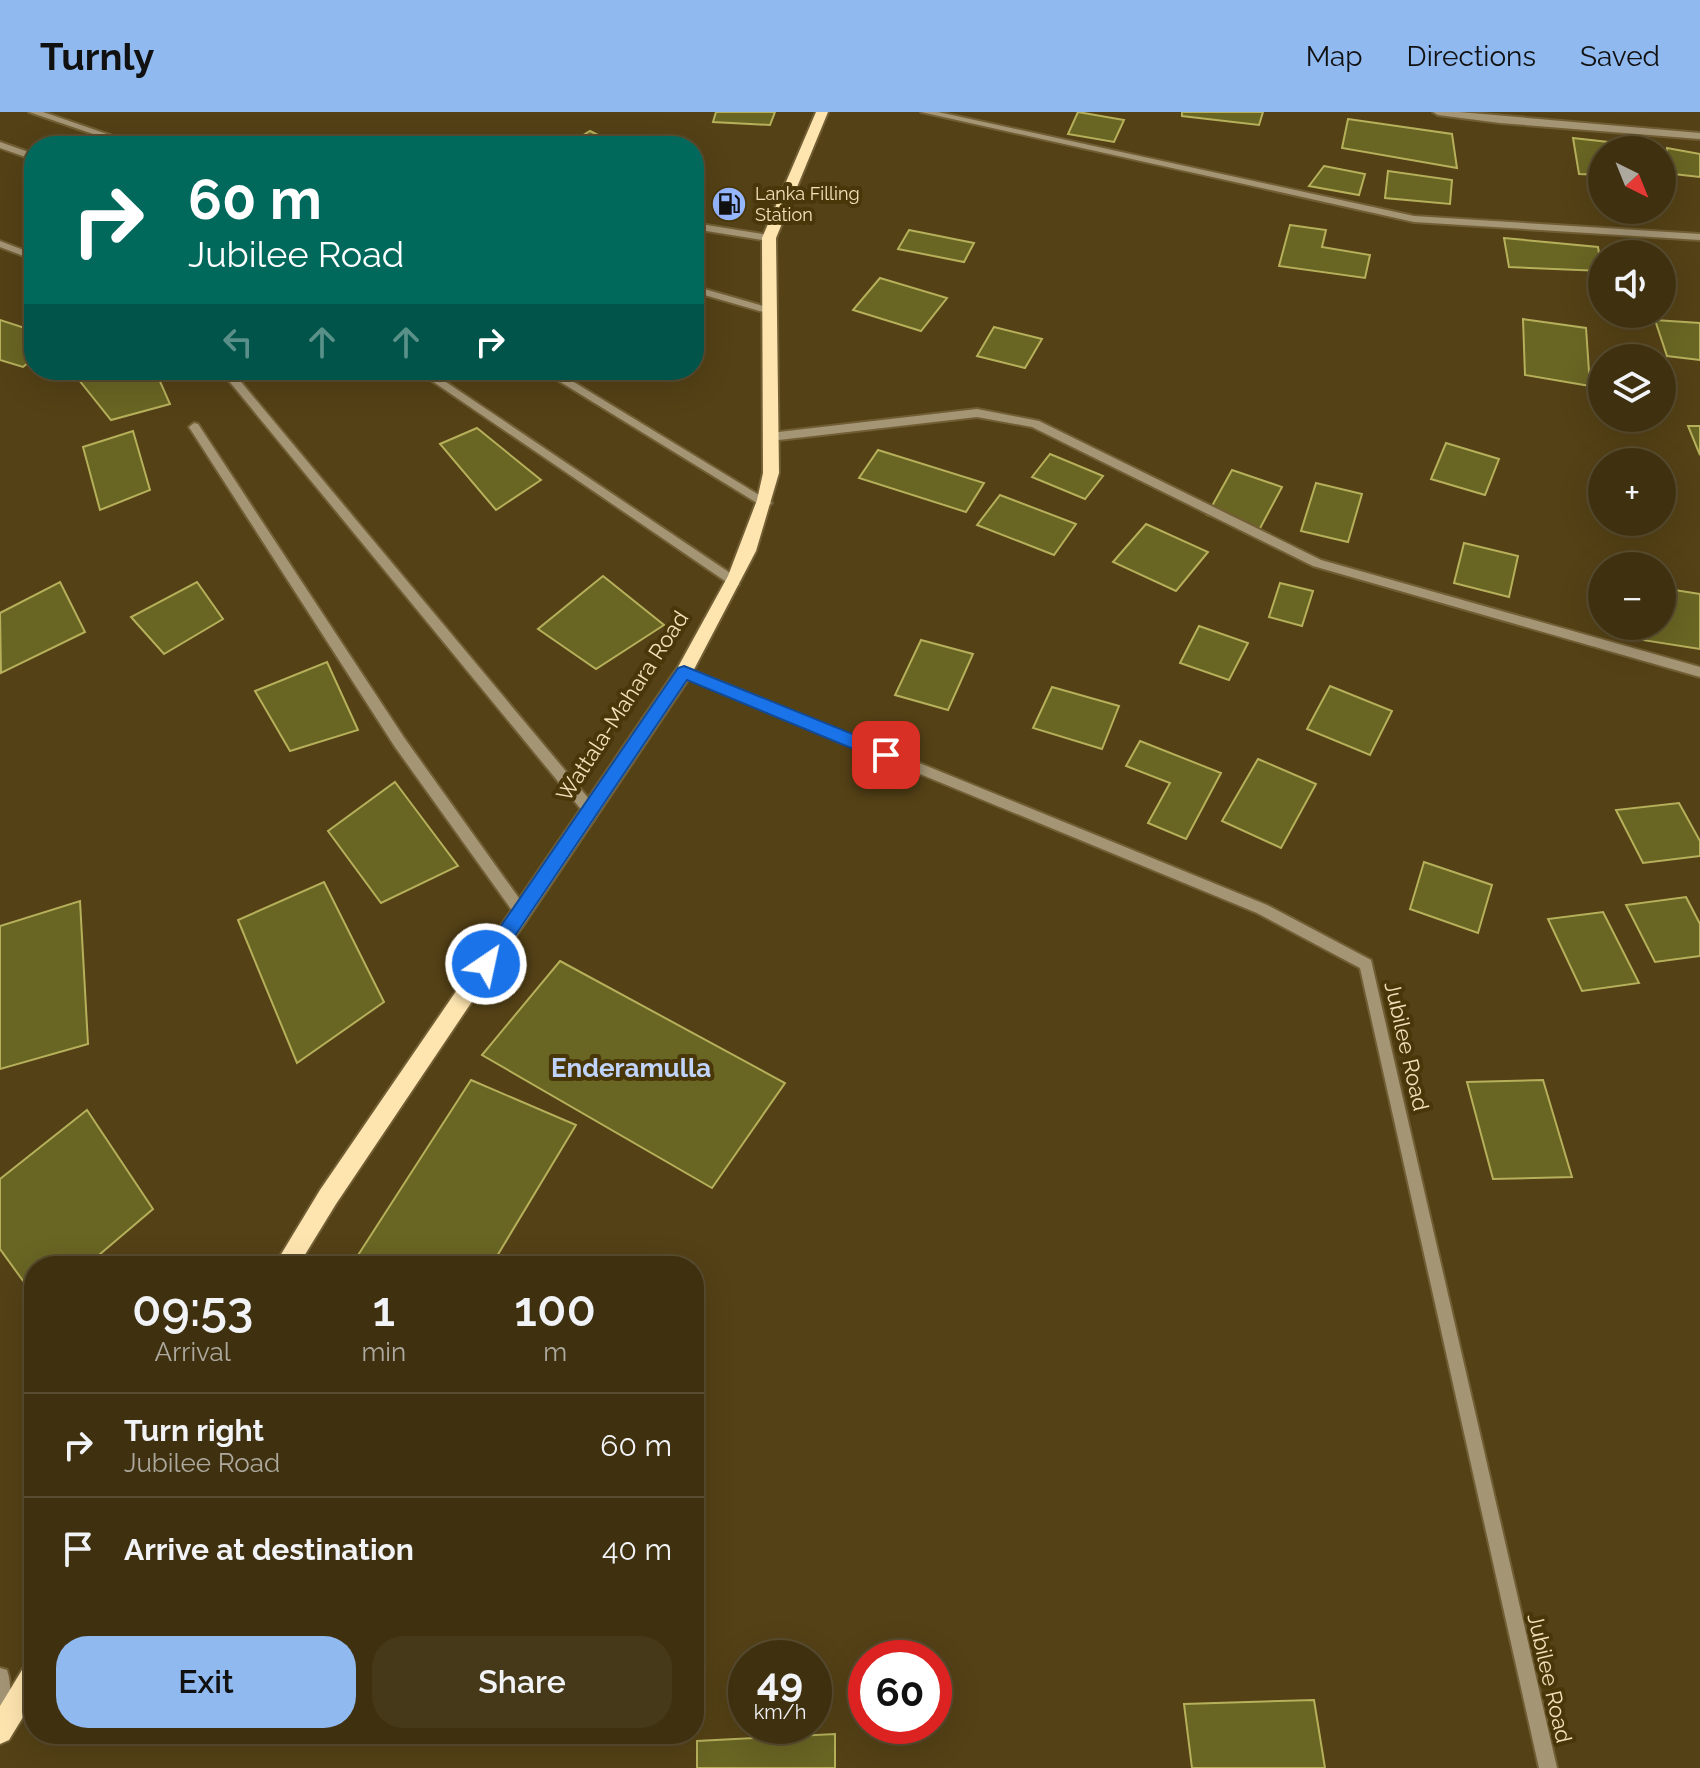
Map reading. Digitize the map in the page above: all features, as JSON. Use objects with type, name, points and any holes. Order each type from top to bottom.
[{"type":"main road","name":"Wattala-Mahara Road","points":[[291,1256],[684,672],[735,582],[766,503],[771,473],[769,238],[822,112]]},
{"type":"main road","points":[[3,1727],[24,1691]]},
{"type":"street","points":[[34,112],[107,136]]},
{"type":"street","points":[[926,112],[1414,219],[1700,237]]},
{"type":"street","points":[[1438,112],[1700,136]]},
{"type":"street","points":[[0,145],[24,153]]},
{"type":"street","points":[[704,228],[769,238]]},
{"type":"street","points":[[0,244],[24,253]]},
{"type":"street","points":[[704,292],[770,311]]},
{"type":"street","points":[[233,380],[589,809]]},
{"type":"street","points":[[436,380],[735,582]]},
{"type":"street","points":[[563,380],[766,503]]},
{"type":"street","points":[[770,437],[977,413],[1035,424],[1317,563],[1700,672]]},
{"type":"street","points":[[194,427],[400,743],[521,912]]},
{"type":"street","name":"Jubilee Road","points":[[684,672],[1262,909],[1366,964],[1548,1768]]},
{"type":"street","points":[[0,1677],[3,1727]]},
{"type":"building","points":[[716,112],[775,112],[770,125],[713,122]]},
{"type":"building","points":[[1078,112],[1124,120],[1114,142],[1068,134]]},
{"type":"building","points":[[1182,112],[1263,112],[1259,125],[1182,116]]},
{"type":"building","points":[[1348,119],[1452,134],[1457,168],[1342,148]]},
{"type":"building","points":[[590,131],[600,136],[582,136]]},
{"type":"building","points":[[1573,138],[1588,140],[1588,174],[1579,174]]},
{"type":"building","points":[[1676,150],[1700,154],[1700,177],[1676,174]]},
{"type":"building","points":[[1324,166],[1365,174],[1359,195],[1309,186]]},
{"type":"building","points":[[1388,171],[1452,180],[1450,204],[1385,198]]},
{"type":"building","points":[[1290,225],[1326,230],[1322,247],[1370,255],[1365,278],[1279,266]]},
{"type":"building","points":[[909,230],[974,243],[964,262],[898,249]]},
{"type":"building","points":[[1504,238],[1588,246],[1588,270],[1509,267]]},
{"type":"building","points":[[880,278],[947,298],[921,331],[853,310]]},
{"type":"building","points":[[1523,319],[1586,328],[1588,386],[1525,375]]},
{"type":"building","points":[[0,320],[24,328],[24,366],[0,360]]},
{"type":"building","points":[[1676,321],[1700,323],[1700,360],[1676,357],[1676,344],[1663,344],[1658,328],[1676,328]]},
{"type":"building","points":[[994,327],[1042,339],[1025,368],[977,356]]},
{"type":"building","points":[[79,380],[159,380],[170,404],[111,420]]},
{"type":"building","points":[[1688,426],[1700,426],[1700,455]]},
{"type":"building","points":[[477,428],[541,480],[496,510],[440,444]]},
{"type":"building","points":[[133,431],[150,490],[100,510],[83,447]]},
{"type":"building","points":[[1446,443],[1499,459],[1485,495],[1431,479]]},
{"type":"building","points":[[878,450],[984,483],[966,512],[859,478]]},
{"type":"building","points":[[1050,454],[1103,476],[1085,499],[1032,477]]},
{"type":"building","points":[[1232,470],[1282,487],[1258,532],[1207,515]]},
{"type":"building","points":[[1316,483],[1362,494],[1348,542],[1301,531]]},
{"type":"building","points":[[1000,495],[1076,524],[1054,555],[977,525]]},
{"type":"building","points":[[1146,524],[1208,552],[1176,591],[1113,562]]},
{"type":"building","points":[[1464,543],[1518,556],[1509,597],[1454,583]]},
{"type":"building","points":[[603,576],[664,625],[596,669],[538,629]]},
{"type":"building","points":[[60,582],[85,632],[1,673],[0,613]]},
{"type":"building","points":[[197,582],[223,619],[164,654],[131,617]]},
{"type":"building","points":[[1280,583],[1313,591],[1302,626],[1269,617]]},
{"type":"building","points":[[1676,590],[1700,594],[1700,649],[1642,640],[1676,640]]},
{"type":"building","points":[[1199,626],[1248,643],[1229,680],[1180,663]]},
{"type":"building","points":[[921,640],[973,654],[948,710],[895,695]]},
{"type":"building","points":[[327,662],[358,730],[290,751],[255,691]]},
{"type":"building","points":[[1330,686],[1392,711],[1370,755],[1307,729]]},
{"type":"building","points":[[1052,687],[1119,706],[1102,749],[1033,728]]},
{"type":"building","points":[[1140,741],[1221,773],[1186,839],[1148,823],[1170,783],[1126,766]]},
{"type":"building","points":[[1258,759],[1316,784],[1281,848],[1222,821]]},
{"type":"building","points":[[395,782],[458,866],[381,903],[328,831]]},
{"type":"building","points":[[1679,803],[1700,841],[1700,856],[1643,863],[1616,810]]},
{"type":"building","points":[[1424,862],[1492,885],[1478,933],[1410,909]]},
{"type":"building","points":[[324,882],[384,1002],[297,1063],[238,920]]},
{"type":"building","points":[[1686,897],[1700,924],[1700,956],[1655,962],[1626,905]]},
{"type":"building","points":[[80,901],[88,1044],[0,1069],[0,926]]},
{"type":"building","points":[[1603,912],[1639,983],[1582,991],[1548,919]]},
{"type":"building","points":[[560,961],[785,1083],[712,1188],[482,1055]]},
{"type":"building","points":[[471,1080],[576,1125],[497,1256],[357,1256]]},
{"type":"building","points":[[1543,1080],[1572,1177],[1493,1179],[1467,1082]]},
{"type":"building","points":[[87,1110],[153,1209],[98,1256],[24,1256],[24,1282],[0,1249],[0,1179]]},
{"type":"building","points":[[1314,1700],[1325,1768],[1192,1768],[1184,1704]]},
{"type":"building","points":[[832,1734],[835,1734],[835,1768],[697,1768],[697,1744],[704,1744],[704,1741],[728,1739],[728,1744],[832,1744]]},
{"type":"place","name":"Lanka Filling Station","points":[[729,204]]},
{"type":"district","name":"Enderamulla","points":[[631,1068]]},
{"type":"route","points":[[486,964],[684,672],[886,755]]}]
